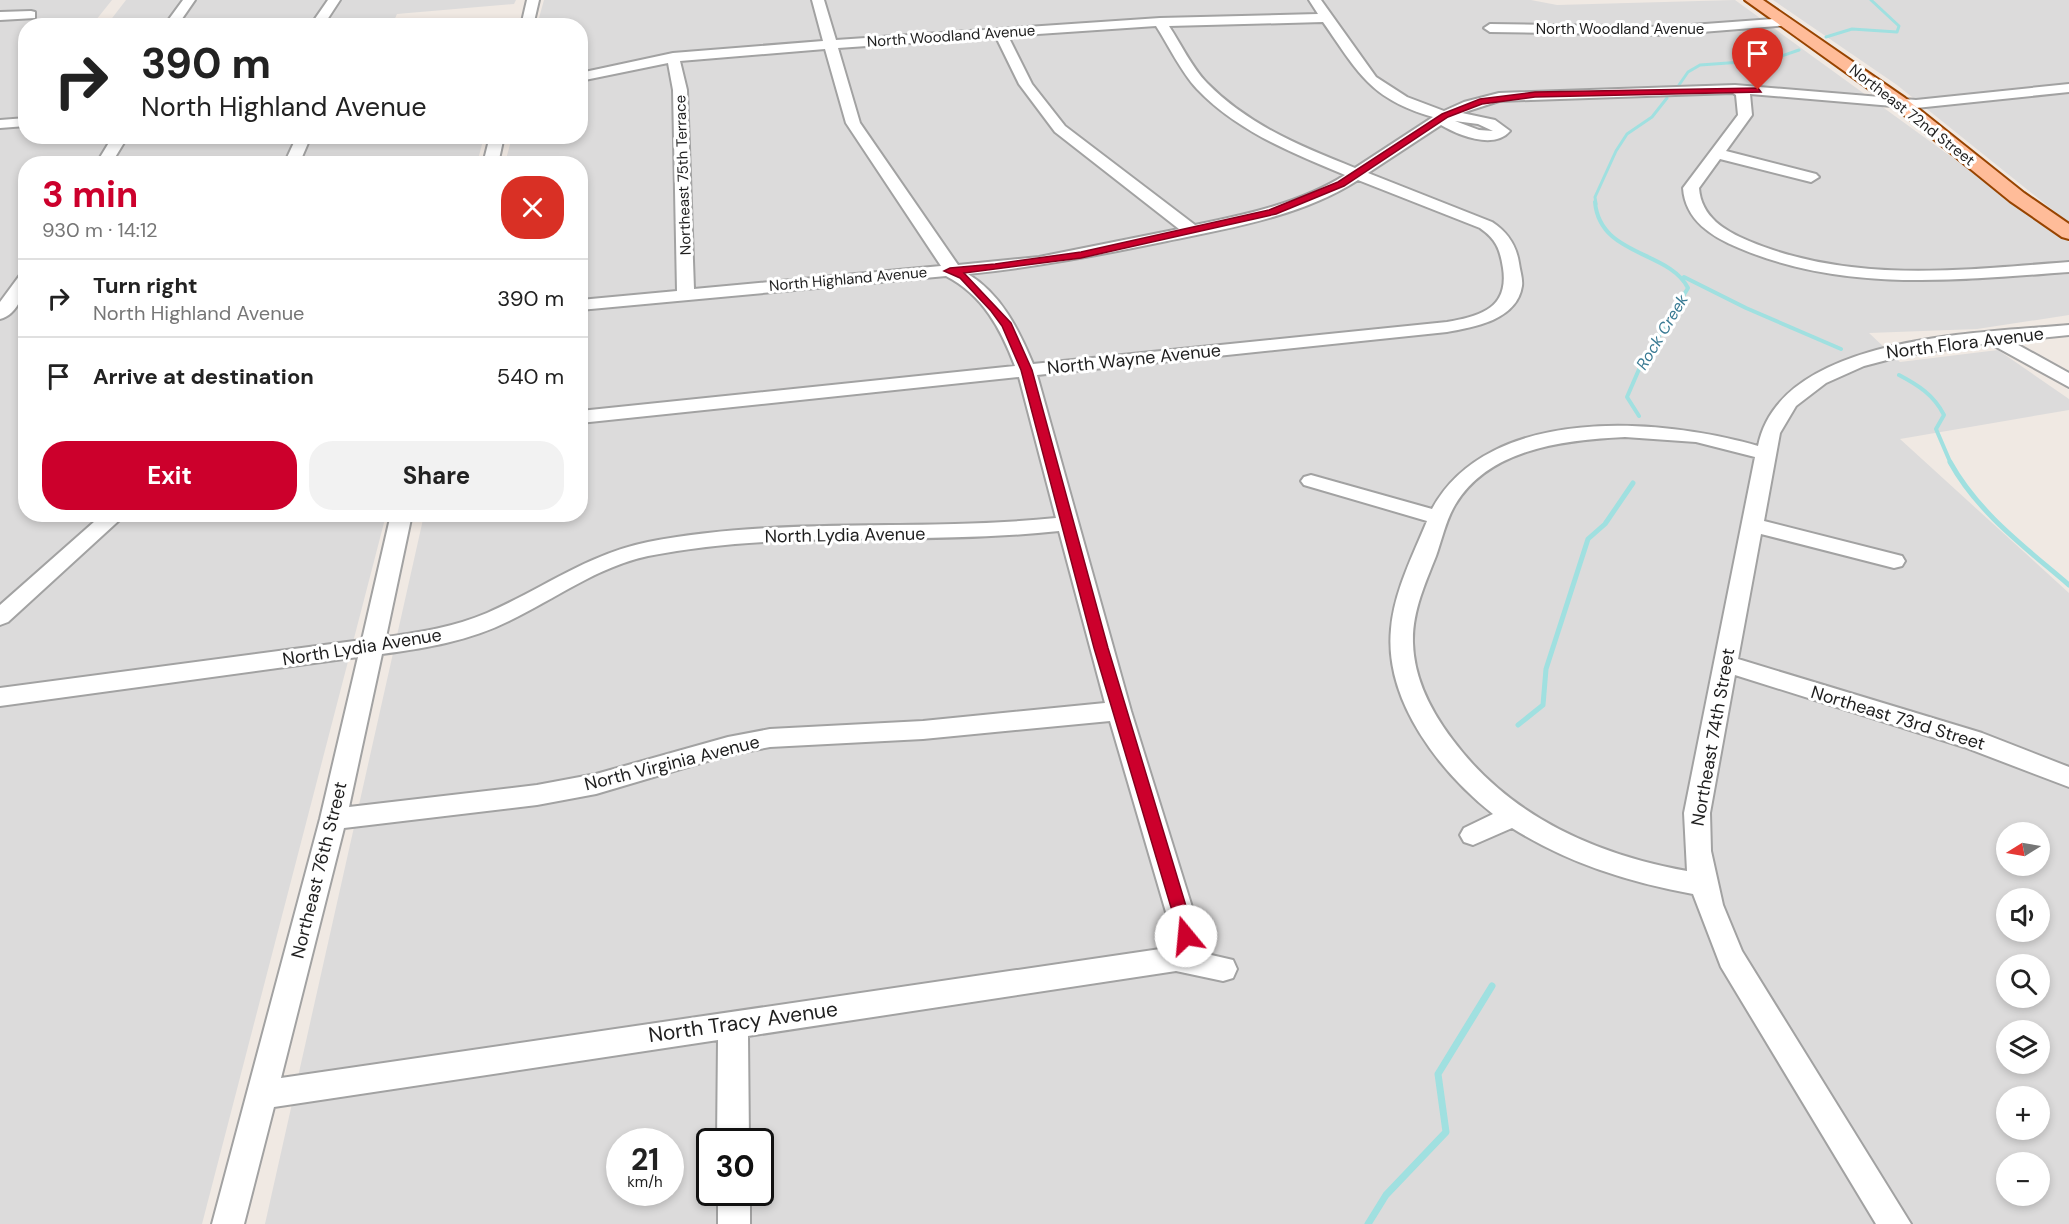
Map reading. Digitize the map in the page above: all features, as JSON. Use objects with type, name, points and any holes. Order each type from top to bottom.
[{"type":"main road","name":"Northeast 72nd Street","points":[[1753,0],[1899,102],[2017,197],[2069,233]]},
{"type":"street","points":[[176,18],[189,0],[201,0]]},
{"type":"street","points":[[322,18],[334,0]]},
{"type":"street","points":[[529,18],[533,0]]},
{"type":"street","points":[[818,0],[853,123],[934,244],[949,262],[950,271],[963,276],[982,293],[1001,317],[1016,344],[1026,370],[1066,524],[1186,936],[1176,958]]},
{"type":"street","points":[[1315,0],[1325,18],[1372,81],[1404,100],[1445,116]]},
{"type":"street","points":[[0,15],[31,15]]},
{"type":"street","name":"North Woodland Avenue","points":[[588,75],[673,57],[829,44],[1160,22],[1325,18]]},
{"type":"street","points":[[1160,22],[1201,85],[1228,110],[1283,144],[1358,174]]},
{"type":"street","name":"North Woodland Avenue","points":[[1490,28],[1664,31],[1786,22]]},
{"type":"street","points":[[1000,32],[1018,73],[1045,113],[1060,129],[1192,231]]},
{"type":"street","name":"Northeast 75th Terrace","points":[[673,57],[680,90],[686,294]]},
{"type":"street","name":"North Highland Avenue","points":[[588,303],[1039,262],[1245,220],[1289,206],[1358,174],[1445,116],[1480,101],[1520,95],[1735,89],[1899,102],[1934,102],[2069,88]]},
{"type":"street","points":[[1735,89],[1743,93],[1745,115],[1694,181],[1691,196],[1693,204],[1707,223],[1721,233],[1768,256],[1807,267],[1871,276],[1925,276],[2069,267]]},
{"type":"street","points":[[0,124],[18,123]]},
{"type":"street","points":[[1716,153],[1811,177]]},
{"type":"street","name":"North Wayne Avenue","points":[[588,416],[1447,327],[1482,318],[1503,304],[1513,289],[1513,280],[1508,246],[1497,232],[1486,225],[1358,174]]},
{"type":"street","points":[[0,314],[18,290]]},
{"type":"street","name":"North Flora Avenue","points":[[1766,454],[1774,421],[1782,409],[1803,389],[1837,370],[1892,351],[2069,330]]},
{"type":"street","points":[[1995,339],[2069,381]]},
{"type":"street","points":[[1702,885],[1619,867],[1577,851],[1512,817],[1483,792],[1441,745],[1418,705],[1406,673],[1402,642],[1404,613],[1447,501],[1472,474],[1506,452],[1533,443],[1599,434],[1663,432],[1696,436],[1766,454]]},
{"type":"street","name":"Northeast 74th Street","points":[[1766,454],[1697,813],[1697,854],[1702,885],[1731,958],[1895,1224]]},
{"type":"street","points":[[1311,481],[1440,518]]},
{"type":"street","points":[[0,618],[107,522]]},
{"type":"street","name":"Northeast 76th Street","points":[[228,1224],[333,819],[400,522]]},
{"type":"street","name":"North Lydia Avenue","points":[[0,697],[431,639],[470,628],[513,610],[584,570],[647,549],[782,535],[972,534],[1066,524]]},
{"type":"street","points":[[1752,525],[1894,561]]},
{"type":"street","name":"Northeast 73rd Street","points":[[1725,664],[1973,740],[2069,777]]},
{"type":"street","name":"North Virginia Avenue","points":[[333,819],[537,795],[596,784],[707,752],[770,738],[811,734],[912,731],[1119,711]]},
{"type":"street","points":[[1473,835],[1512,817]]},
{"type":"street","name":"North Tracy Avenue","points":[[262,1095],[1176,958],[1223,969]]},
{"type":"street","points":[[733,1023],[734,1128]]},
{"type":"street","points":[[734,1206],[734,1224]]},
{"type":"shaded area","points":[[0,0],[112,0],[98,18],[18,18],[18,116],[15,120],[0,121]]},
{"type":"shaded area","points":[[126,0],[516,0],[514,4],[397,14],[395,18],[112,18]]},
{"type":"shaded area","points":[[544,0],[1531,0],[1557,5],[1735,0],[2069,242],[2069,315],[1977,329],[1869,333],[1900,362],[1998,350],[2069,399],[2069,410],[1900,439],[2069,593],[2069,1224],[265,1224],[422,522],[588,522],[588,156],[507,156],[510,144],[588,144],[588,18],[539,18]]},
{"type":"shaded area","points":[[1773,0],[2069,0],[2069,223],[1897,85]]},
{"type":"shaded area","points":[[18,126],[18,144],[482,144],[479,156],[18,156],[18,522],[384,522],[202,1224],[0,1224],[0,127]]},
{"type":"waterway","name":"Rock Creek","points":[[1826,37],[1852,29],[1897,32],[1899,26],[1871,0]]},
{"type":"waterway","name":"Rock Creek","points":[[1679,85],[1688,72],[1700,65],[1770,60],[1799,50]]},
{"type":"waterway","name":"Rock Creek","points":[[1596,204],[1595,197],[1616,151],[1627,134],[1652,117],[1667,98]]},
{"type":"waterway","name":"Rock Creek","points":[[1595,202],[1600,220],[1609,233],[1622,243],[1666,266],[1679,276],[1688,288],[1640,367],[1627,397],[1639,416]]},
{"type":"waterway","points":[[1684,277],[1746,308],[1841,349]]},
{"type":"waterway","points":[[1899,375],[1925,391],[1940,408],[1944,415],[1936,429],[1950,463]]},
{"type":"waterway","points":[[1950,463],[1974,498],[1989,514],[2069,585]]},
{"type":"waterway","name":"Rock Creek","points":[[1518,725],[1543,705],[1546,669],[1588,539],[1605,524],[1633,483]]},
{"type":"waterway","name":"Rock Creek","points":[[1368,1224],[1386,1195],[1446,1132],[1438,1074],[1492,986]]},
{"type":"route","points":[[1186,936],[1101,648],[1026,370],[1007,325],[982,293],[963,276],[950,271],[1039,262],[1081,255],[1245,220],[1272,212],[1341,184],[1445,116],[1480,101],[1535,94],[1701,89],[1758,90]]}]
